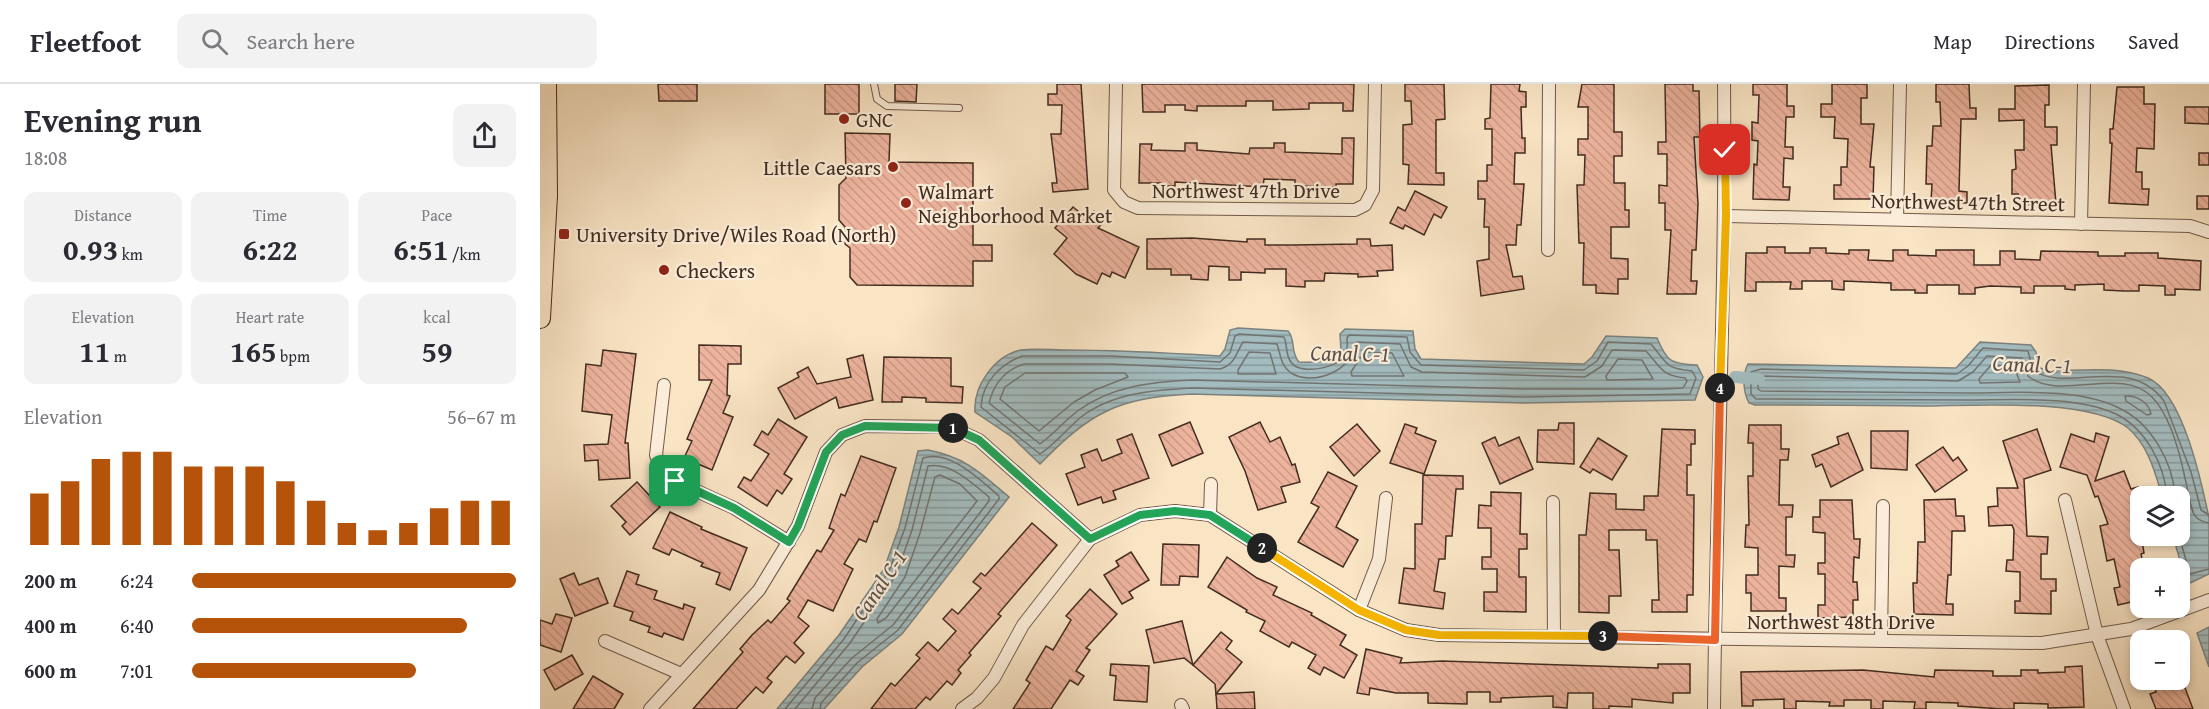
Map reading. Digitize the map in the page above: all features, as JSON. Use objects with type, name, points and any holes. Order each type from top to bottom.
[{"type":"main road","points":[[540,318],[546,244],[546,84]]},
{"type":"street","name":"Northwest 47th Drive","points":[[1116,84],[1114,190],[1124,202],[1138,208],[1343,210],[1354,210],[1365,205],[1373,190],[1376,84]]},
{"type":"street","points":[[1548,250],[1549,84]]},
{"type":"street","points":[[1714,709],[1726,216],[1724,84]]},
{"type":"street","points":[[1897,219],[1900,84]]},
{"type":"street","points":[[2081,224],[2084,84]]},
{"type":"street","name":"Northwest 47th Street","points":[[1726,216],[2190,226],[2209,232]]},
{"type":"street","points":[[664,385],[656,455],[662,471],[675,481],[734,508],[789,542]]},
{"type":"street","points":[[650,709],[759,590],[798,526],[826,452],[842,435],[865,426],[951,427],[979,440],[1090,539],[1023,626],[994,678],[977,698],[962,709]]},
{"type":"street","points":[[1210,515],[1211,484]]},
{"type":"street","points":[[1359,610],[1379,559],[1386,498]]},
{"type":"street","points":[[2065,500],[2097,635],[2124,709]]},
{"type":"street","points":[[1552,502],[1554,635]]},
{"type":"street","points":[[1881,640],[1883,506]]},
{"type":"street","name":"Northwest 48th Drive","points":[[1090,539],[1140,515],[1175,511],[1210,515],[1359,610],[1406,630],[1439,635],[2042,643],[2131,629],[2209,600]]},
{"type":"street","points":[[605,641],[681,674]]},
{"type":"lane","points":[[874,84],[877,99],[887,106],[959,108]]},
{"type":"water","points":[[1238,328],[1288,331],[1299,362],[1316,362],[1332,358],[1341,350],[1340,334],[1345,329],[1413,331],[1415,349],[1421,359],[1584,364],[1592,357],[1606,336],[1657,338],[1667,357],[1681,364],[1697,365],[1703,377],[1695,400],[1523,403],[1191,394],[1165,396],[1143,399],[1107,411],[1075,432],[1040,464],[1012,437],[975,412],[975,402],[982,382],[994,365],[1011,353],[1038,349],[1220,356],[1225,349],[1230,330]]},
{"type":"water","points":[[1980,342],[2031,345],[2036,352],[2038,367],[2048,371],[2124,371],[2148,378],[2160,387],[2181,420],[2196,463],[2209,518],[2209,574],[2190,583],[2190,558],[2179,558],[2176,546],[2190,546],[2190,486],[2159,486],[2150,459],[2141,442],[2128,428],[2110,418],[2086,411],[2028,405],[1755,405],[1749,403],[1744,384],[1748,364],[1956,368]]},
{"type":"water","points":[[928,450],[963,462],[981,473],[1009,497],[902,634],[862,667],[824,709],[777,709],[839,635],[884,569],[899,527],[918,451]]},
{"type":"water","points":[[2209,627],[2209,667],[2197,633]]},
{"type":"building","points":[[658,84],[697,84],[697,101],[659,101]]},
{"type":"building","points":[[825,84],[859,84],[859,114],[825,114]]},
{"type":"building","points":[[895,84],[917,84],[916,102],[895,101]]},
{"type":"building","points":[[1057,84],[1081,84],[1088,189],[1053,192],[1052,183],[1057,183],[1051,134],[1061,134],[1062,105],[1048,105],[1048,94],[1057,94]]},
{"type":"building","points":[[1142,84],[1354,84],[1353,111],[1343,111],[1343,103],[1309,103],[1309,109],[1273,110],[1273,101],[1246,101],[1246,106],[1197,106],[1197,111],[1185,110],[1185,105],[1165,105],[1165,112],[1143,112]]},
{"type":"building","points":[[1405,84],[1444,84],[1445,119],[1436,120],[1436,173],[1444,173],[1444,185],[1408,184],[1409,165],[1403,164],[1403,125],[1412,124],[1411,101],[1405,101]]},
{"type":"building","points":[[1491,84],[1520,84],[1519,91],[1526,92],[1526,107],[1521,107],[1525,153],[1515,153],[1514,184],[1524,184],[1521,225],[1517,225],[1516,245],[1506,245],[1513,277],[1522,276],[1524,289],[1481,296],[1477,261],[1489,259],[1489,227],[1484,227],[1485,199],[1478,199],[1478,181],[1487,181],[1487,165],[1492,165],[1492,129],[1485,129],[1485,119],[1490,118]]},
{"type":"building","points":[[1582,84],[1614,84],[1614,132],[1622,132],[1622,156],[1614,156],[1614,183],[1625,183],[1625,210],[1629,210],[1629,227],[1611,227],[1611,258],[1628,259],[1628,279],[1618,279],[1618,294],[1596,293],[1596,285],[1583,285],[1584,243],[1579,243],[1577,185],[1584,185],[1585,155],[1578,155],[1578,139],[1588,139],[1588,107],[1578,107]]},
{"type":"building","points":[[1665,84],[1693,84],[1693,91],[1699,91],[1700,137],[1694,137],[1698,204],[1696,250],[1692,250],[1691,281],[1697,281],[1696,294],[1667,294],[1671,230],[1665,230],[1665,203],[1659,203],[1659,185],[1667,186],[1667,154],[1658,154],[1658,142],[1666,142]]},
{"type":"building","points":[[1753,84],[1787,84],[1787,106],[1794,106],[1794,117],[1786,117],[1785,147],[1793,147],[1793,159],[1784,158],[1783,187],[1790,187],[1789,200],[1753,199],[1754,164],[1757,165],[1758,141],[1752,140],[1752,122],[1758,123],[1759,95],[1753,95]]},
{"type":"building","points":[[1832,84],[1867,84],[1867,98],[1861,98],[1861,124],[1874,124],[1870,167],[1874,167],[1873,199],[1834,199],[1834,185],[1841,185],[1841,167],[1847,167],[1848,139],[1834,138],[1835,117],[1821,117],[1821,104],[1832,104]]},
{"type":"building","points":[[1936,84],[1969,84],[1970,108],[1976,108],[1976,119],[1961,119],[1959,191],[1967,192],[1967,203],[1931,202],[1932,184],[1926,184],[1927,146],[1932,146],[1933,126],[1941,126],[1940,102],[1936,102]]},
{"type":"building","points":[[2049,85],[2049,105],[2045,105],[2045,127],[2057,127],[2057,145],[2051,145],[2056,204],[2018,205],[2018,194],[2012,194],[2012,170],[2016,169],[2015,150],[2024,150],[2024,120],[1999,121],[1999,109],[2015,109],[2015,86]]},
{"type":"building","points":[[2117,87],[2144,87],[2144,104],[2155,104],[2154,149],[2137,148],[2136,172],[2142,172],[2142,189],[2149,189],[2148,205],[2109,203],[2112,143],[2110,143],[2110,129],[2113,129]]},
{"type":"building","points":[[2185,107],[2209,107],[2209,124],[2185,123]]},
{"type":"building","name":"Walmart Neighborhood Market","points":[[845,133],[890,134],[889,162],[973,163],[973,245],[992,245],[992,261],[973,261],[973,286],[857,285],[850,277],[850,248],[845,244],[845,227],[839,220],[839,185],[846,178]]},
{"type":"building","points":[[1342,138],[1354,138],[1353,184],[1336,184],[1336,187],[1295,186],[1295,180],[1264,179],[1263,187],[1175,182],[1175,186],[1161,186],[1161,183],[1139,183],[1140,144],[1152,144],[1151,150],[1185,151],[1185,143],[1197,143],[1197,150],[1249,154],[1250,148],[1274,148],[1274,143],[1285,143],[1285,152],[1342,154]]},
{"type":"building","points":[[2199,153],[2209,153],[2209,165],[2199,165]]},
{"type":"building","points":[[1415,191],[1447,207],[1441,218],[1434,214],[1424,235],[1405,225],[1403,229],[1390,223],[1398,207],[1405,211]]},
{"type":"building","points":[[2197,196],[2209,196],[2209,209],[2197,209]]},
{"type":"building","points":[[1073,207],[1088,219],[1094,211],[1105,220],[1098,228],[1139,247],[1125,278],[1112,272],[1110,277],[1102,273],[1097,284],[1076,274],[1054,254],[1067,238],[1055,228]]},
{"type":"building","points":[[1192,238],[1247,242],[1247,239],[1265,239],[1265,245],[1357,244],[1357,239],[1370,239],[1371,246],[1392,245],[1393,270],[1377,271],[1378,276],[1358,277],[1358,274],[1325,273],[1324,281],[1305,281],[1305,287],[1286,286],[1286,269],[1265,269],[1265,273],[1241,272],[1241,280],[1229,280],[1229,267],[1209,266],[1208,280],[1191,279],[1191,275],[1171,275],[1171,269],[1147,269],[1147,239]]},
{"type":"building","points":[[1767,247],[1785,247],[1785,253],[1810,253],[1810,248],[1826,248],[1826,253],[1849,254],[1849,250],[1869,250],[1868,260],[1893,261],[1893,250],[1908,250],[1908,255],[1936,256],[1936,250],[1974,250],[1974,265],[2000,265],[2000,251],[2015,251],[2015,259],[2040,260],[2041,251],[2098,252],[2098,256],[2158,253],[2158,258],[2201,261],[2200,290],[2175,289],[2175,295],[2165,295],[2165,286],[2139,285],[2139,291],[2124,291],[2104,290],[2104,284],[2075,285],[2075,290],[2065,289],[2065,286],[2034,286],[2034,293],[2021,293],[2021,287],[1990,286],[1975,288],[1975,294],[1959,294],[1959,285],[1927,285],[1927,293],[1915,293],[1915,290],[1891,290],[1891,283],[1844,281],[1844,290],[1832,289],[1832,281],[1802,281],[1802,289],[1790,289],[1791,282],[1756,282],[1756,291],[1745,291],[1746,253],[1767,253]]},
{"type":"building","points":[[699,345],[741,346],[741,364],[728,364],[727,395],[730,396],[723,413],[733,417],[712,470],[684,458],[692,441],[687,439],[712,380],[699,380]]},
{"type":"building","points":[[603,350],[636,354],[625,443],[628,443],[630,478],[599,480],[598,460],[585,461],[584,445],[608,444],[612,415],[582,411],[586,364],[601,366]]},
{"type":"building","points":[[863,355],[873,400],[839,408],[836,397],[795,419],[778,388],[799,377],[797,373],[808,367],[817,384],[851,377],[847,359]]},
{"type":"building","points":[[884,357],[951,358],[951,386],[963,387],[962,403],[926,402],[926,398],[902,397],[902,402],[882,402]]},
{"type":"building","points":[[778,419],[807,437],[784,474],[792,479],[782,494],[777,490],[767,506],[738,487],[744,477],[751,481],[769,454],[754,445],[762,431],[768,435]]},
{"type":"building","points":[[1190,422],[1203,453],[1172,466],[1159,435]]},
{"type":"building","points":[[1260,422],[1270,442],[1280,437],[1292,465],[1295,464],[1300,482],[1281,487],[1286,502],[1258,510],[1245,471],[1229,437]]},
{"type":"building","points":[[1559,423],[1574,423],[1574,464],[1537,462],[1538,430],[1558,430]]},
{"type":"building","points":[[1357,424],[1380,451],[1354,476],[1330,447]]},
{"type":"building","points":[[1405,424],[1417,428],[1415,433],[1436,441],[1424,474],[1390,463]]},
{"type":"building","points":[[1749,425],[1781,425],[1781,449],[1789,449],[1788,460],[1780,460],[1779,505],[1793,505],[1792,517],[1786,517],[1786,555],[1795,555],[1794,567],[1779,566],[1779,598],[1786,598],[1786,611],[1751,611],[1751,593],[1746,593],[1746,575],[1758,575],[1758,548],[1745,547],[1746,525],[1749,525],[1748,476],[1753,476],[1753,443],[1748,443]]},
{"type":"building","points":[[1662,429],[1695,430],[1695,444],[1691,444],[1691,465],[1687,465],[1687,495],[1694,495],[1693,595],[1687,595],[1687,612],[1652,612],[1652,600],[1659,600],[1657,540],[1646,540],[1646,530],[1609,530],[1609,550],[1619,550],[1621,596],[1609,596],[1609,613],[1579,612],[1579,535],[1586,535],[1590,493],[1616,494],[1616,509],[1644,510],[1644,496],[1658,496]]},
{"type":"building","points":[[2037,429],[2051,470],[2024,479],[2027,536],[2048,537],[2047,554],[2041,554],[2041,579],[2056,579],[2056,591],[2051,591],[2051,614],[2015,613],[2015,601],[2020,601],[2020,572],[2006,571],[2007,560],[2013,560],[2014,530],[2012,525],[1989,526],[1988,507],[1998,506],[1997,488],[2018,488],[2003,441]]},
{"type":"building","points":[[1871,431],[1908,431],[1907,470],[1871,468]]},
{"type":"building","points":[[1848,433],[1863,470],[1831,487],[1822,464],[1816,467],[1812,455],[1839,444],[1837,437]]},
{"type":"building","points":[[2096,433],[2109,437],[2095,481],[2124,471],[2130,486],[2130,546],[2143,546],[2144,553],[2141,554],[2142,558],[2130,558],[2130,602],[2118,605],[2114,588],[2120,587],[2114,559],[2107,561],[2100,526],[2108,524],[2098,496],[2095,497],[2087,475],[2060,467],[2071,434],[2094,442]]},
{"type":"building","points":[[1132,434],[1149,478],[1113,491],[1116,499],[1103,503],[1101,497],[1078,505],[1066,474],[1085,467],[1081,455],[1097,449],[1102,461],[1122,453],[1117,440]]},
{"type":"building","points":[[1495,437],[1499,446],[1519,437],[1533,469],[1500,484],[1482,443]]},
{"type":"building","points":[[1598,438],[1627,456],[1612,480],[1593,469],[1590,473],[1580,467]]},
{"type":"building","points":[[1943,447],[1953,461],[1958,457],[1967,470],[1935,492],[1916,465]]},
{"type":"building","points":[[861,456],[896,468],[877,522],[874,521],[866,542],[859,539],[844,564],[853,569],[833,611],[808,600],[798,617],[809,626],[794,643],[804,653],[795,663],[786,656],[767,678],[772,682],[763,693],[756,687],[736,709],[693,709],[743,652],[740,649],[752,635],[768,620],[771,623],[790,601],[787,599],[817,550],[821,552],[834,530],[829,528],[841,494],[845,496]]},
{"type":"building","points":[[1328,472],[1357,486],[1336,527],[1358,540],[1343,567],[1298,542],[1319,507],[1311,503]]},
{"type":"building","points":[[1423,475],[1463,476],[1463,489],[1456,489],[1452,536],[1446,536],[1445,559],[1439,559],[1434,591],[1445,593],[1443,609],[1399,603],[1404,568],[1415,569],[1415,524],[1422,524]]},
{"type":"building","points":[[637,482],[660,507],[630,535],[622,526],[626,522],[611,506]]},
{"type":"building","points":[[1491,492],[1521,493],[1520,534],[1527,534],[1527,549],[1519,549],[1519,577],[1526,577],[1526,612],[1484,611],[1484,592],[1497,592],[1497,569],[1482,569],[1482,557],[1491,557],[1491,528],[1478,528],[1479,505],[1491,506]]},
{"type":"building","points":[[1955,499],[1956,516],[1964,516],[1965,531],[1952,531],[1951,575],[1948,575],[1946,604],[1953,604],[1953,615],[1914,614],[1913,583],[1917,583],[1918,542],[1925,542],[1924,500]]},
{"type":"building","points":[[1820,500],[1852,500],[1854,539],[1860,539],[1859,558],[1854,557],[1853,582],[1857,582],[1858,600],[1853,600],[1853,617],[1818,618],[1818,605],[1825,605],[1825,574],[1818,574],[1818,563],[1825,563],[1825,533],[1813,532],[1813,517],[1820,517]]},
{"type":"building","points":[[670,512],[702,527],[701,529],[747,548],[730,590],[716,584],[720,573],[701,566],[703,563],[672,549],[669,555],[653,548]]},
{"type":"building","points":[[1032,523],[1057,545],[998,614],[1001,616],[969,653],[971,655],[958,670],[961,673],[952,685],[947,681],[930,700],[926,697],[915,709],[871,709],[891,683],[895,686],[920,658],[916,655],[928,642],[938,651],[956,631],[943,619],[952,609],[958,614],[981,588],[973,582],[981,573],[985,576]]},
{"type":"building","points":[[1163,544],[1199,545],[1198,577],[1180,576],[1179,585],[1161,585]]},
{"type":"building","points":[[1131,552],[1149,580],[1129,592],[1133,598],[1122,604],[1104,575],[1119,566],[1116,561]]},
{"type":"building","points":[[1227,557],[1257,578],[1277,587],[1273,595],[1312,613],[1311,615],[1346,635],[1340,645],[1357,655],[1344,678],[1324,667],[1320,675],[1308,668],[1316,655],[1292,642],[1289,647],[1260,631],[1265,621],[1246,612],[1247,610],[1208,587]]},
{"type":"building","points":[[627,571],[639,575],[636,584],[657,591],[654,599],[683,609],[684,604],[695,608],[683,640],[664,633],[662,637],[648,632],[650,627],[630,620],[633,612],[614,606]]},
{"type":"building","points":[[574,573],[579,585],[598,578],[608,603],[575,616],[560,579]]},
{"type":"building","points":[[1090,589],[1117,614],[1086,648],[1090,650],[1076,671],[1084,676],[1078,685],[1070,680],[1051,709],[1013,709],[1030,683],[1026,680],[1046,646],[1053,650],[1071,620],[1066,616]]},
{"type":"building","points":[[556,614],[572,618],[561,652],[540,645],[540,620],[552,624]]},
{"type":"building","points":[[1182,621],[1193,665],[1184,658],[1154,663],[1146,630]]},
{"type":"building","points":[[1221,632],[1232,641],[1226,649],[1242,662],[1216,694],[1215,684],[1193,665]]},
{"type":"building","points":[[1366,649],[1402,658],[1400,663],[1442,661],[1658,668],[1658,664],[1690,664],[1690,693],[1673,693],[1673,703],[1632,699],[1632,707],[1609,706],[1609,709],[1593,709],[1593,693],[1568,693],[1567,708],[1553,707],[1553,696],[1501,698],[1501,702],[1490,702],[1490,692],[1467,692],[1467,704],[1428,703],[1428,693],[1396,693],[1370,688],[1369,695],[1357,693]]},
{"type":"building","points":[[572,655],[583,674],[555,690],[544,670]]},
{"type":"building","points":[[1111,664],[1149,666],[1147,702],[1114,700],[1116,676],[1110,675]]},
{"type":"building","points":[[2082,666],[2084,707],[2048,708],[2048,704],[2014,703],[2014,709],[2002,709],[1958,706],[1958,703],[1926,702],[1926,709],[1914,709],[1915,702],[1883,701],[1883,709],[1871,709],[1871,700],[1844,700],[1844,706],[1829,706],[1830,702],[1796,701],[1796,709],[1784,709],[1784,699],[1753,700],[1753,706],[1742,706],[1741,672],[1863,670],[1934,677],[1935,670],[1993,671],[1993,676],[2021,676],[2021,670],[2038,670],[2038,673],[2065,672],[2065,667]]},
{"type":"building","points":[[593,676],[623,694],[614,709],[573,709]]},
{"type":"building","points":[[2156,690],[2186,690],[2193,709],[2156,709],[2150,694],[2156,692]]},
{"type":"building","points":[[1254,692],[1255,709],[1217,709],[1216,694]]},
{"type":"waterway","name":"Canal C-1","points":[[1735,377],[1759,379]]},
{"type":"place","name":"GNC","points":[[844,119]]},
{"type":"place","name":"Little Caesars","points":[[893,167]]},
{"type":"place","name":"Walmart Neighborhood Market","points":[[906,203]]},
{"type":"place","name":"University Drive/Wiles Road (North)","points":[[564,234]]},
{"type":"place","name":"Checkers","points":[[664,270]]},
{"type":"route","points":[[675,481],[734,508],[789,542],[798,526],[826,452],[842,435],[865,426],[951,427],[979,440],[1090,539],[1140,515],[1175,511],[1210,515],[1359,610],[1406,630],[1439,635],[1554,635],[1715,640],[1719,396],[1726,216],[1725,150]]}]
